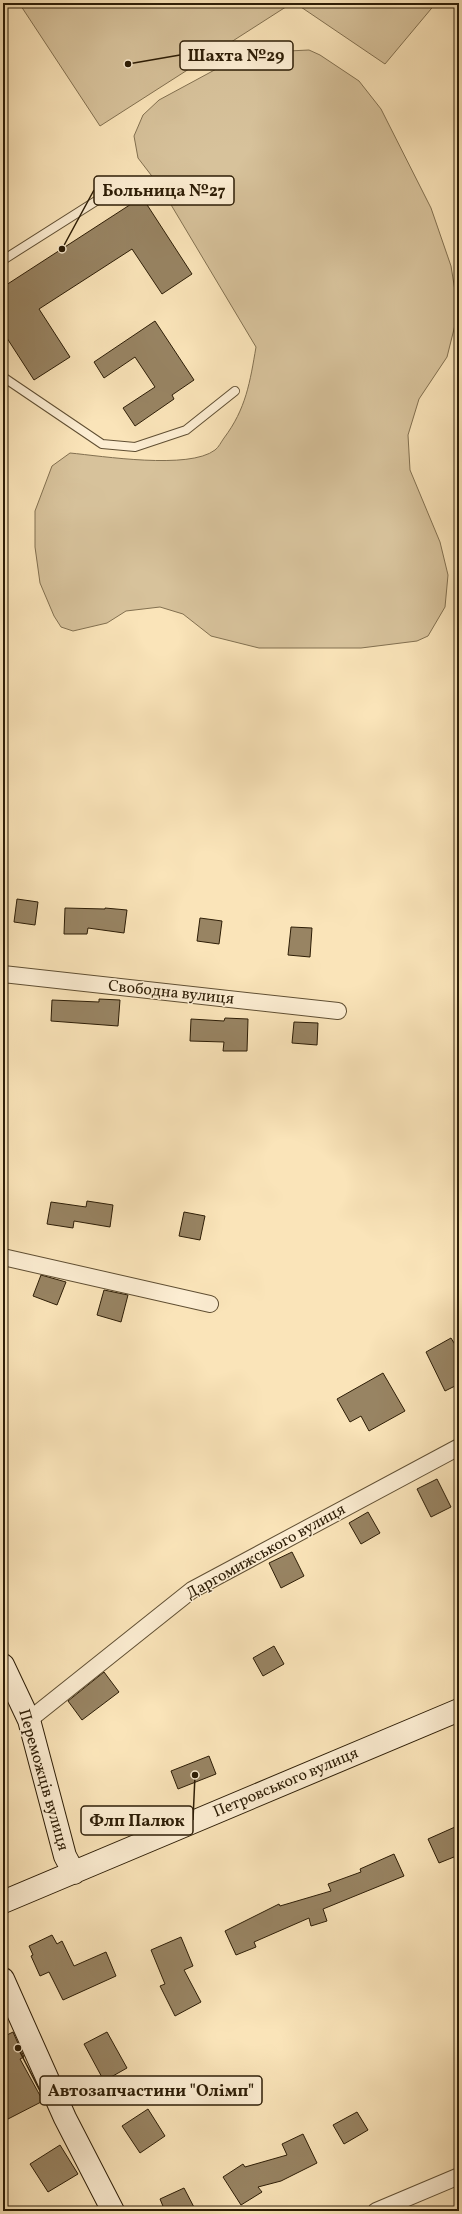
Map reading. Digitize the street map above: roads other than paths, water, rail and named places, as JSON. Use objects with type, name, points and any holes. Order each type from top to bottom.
[{"type":"main road","name":"Переможців вулиця","points":[[3,1665],[29,1720],[65,1856],[74,1873]]},
{"type":"main road","name":"Петровського вулиця","points":[[3,1902],[459,1710]]},
{"type":"main road","points":[[3,1979],[65,2118],[113,2211]]},
{"type":"street","name":"Свободна вулиця","points":[[3,974],[338,1011]]},
{"type":"street","points":[[3,1257],[210,1304]]},
{"type":"street","name":"Даргомижського вулиця","points":[[29,1720],[192,1590],[459,1447]]},
{"type":"street","points":[[376,2211],[459,2176]]},
{"type":"lane","points":[[3,260],[115,189]]},
{"type":"lane","points":[[3,377],[102,444],[135,447],[186,430],[235,391]]},
{"type":"place","name":"Шахта №29","points":[[128,64]]},
{"type":"place","name":"Больница №27","points":[[62,249]]},
{"type":"place","name":"Флп Палюк","points":[[195,1775]]},
{"type":"place","name":"Автозапчастини \"Олімп\"","points":[[18,2048]]}]
